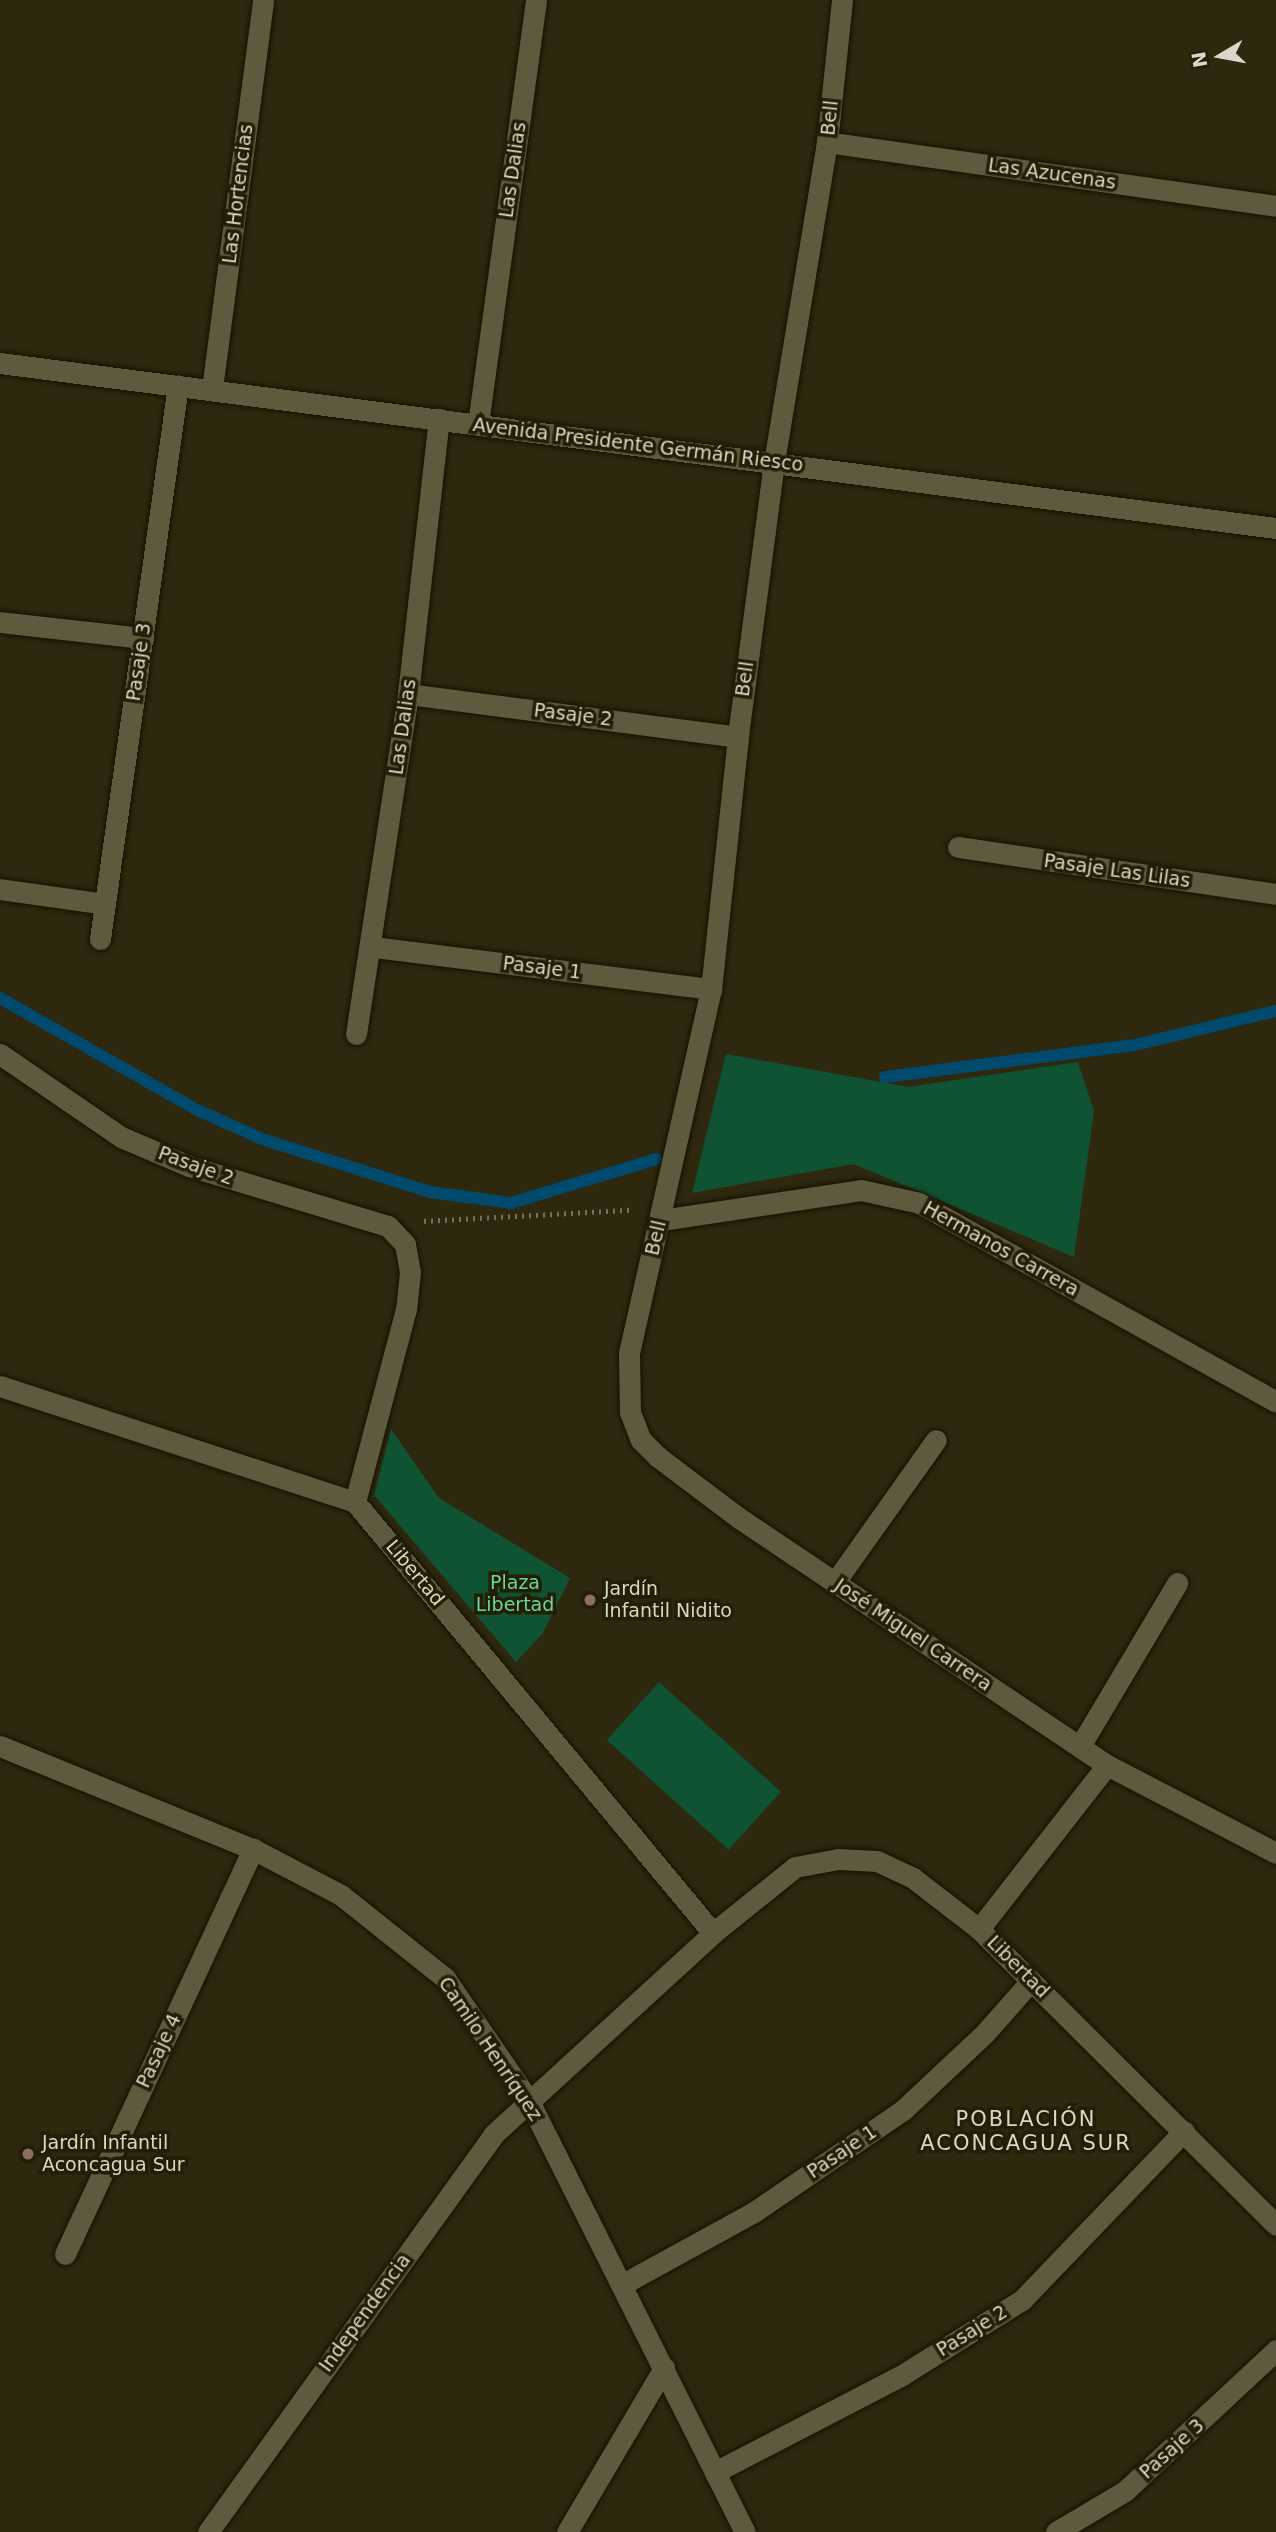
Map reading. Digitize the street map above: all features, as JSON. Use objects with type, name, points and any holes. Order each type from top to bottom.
[{"type":"street","name":"Las Hortencias","points":[[212,389],[263,0]]},
{"type":"street","name":"Las Dalias","points":[[478,424],[536,0]]},
{"type":"street","name":"Bell","points":[[629,1353],[711,989],[737,737],[774,462],[827,142],[842,0]]},
{"type":"street","name":"Las Azucenas","points":[[827,142],[1276,206]]},
{"type":"street","name":"Avenida Presidente Germán Riesco","points":[[0,363],[1276,528]]},
{"type":"street","name":"Pasaje 3","points":[[100,940],[178,385]]},
{"type":"street","name":"Las Dalias","points":[[356,1034],[373,947],[408,694],[439,419]]},
{"type":"street","points":[[0,622],[143,638]]},
{"type":"street","name":"Pasaje 2","points":[[408,694],[737,737]]},
{"type":"street","name":"Pasaje Las Lilas","points":[[958,847],[1276,894]]},
{"type":"street","points":[[0,889],[105,904]]},
{"type":"street","name":"Pasaje 1","points":[[373,947],[711,989]]},
{"type":"street","name":"Pasaje 2","points":[[0,1054],[121,1137],[189,1166],[388,1226],[405,1244]]},
{"type":"street","name":"Hermanos Carrera","points":[[661,1220],[861,1190],[919,1203],[1276,1402]]},
{"type":"street","points":[[0,1386],[355,1502],[406,1309],[410,1272],[405,1244]]},
{"type":"street","name":"José Miguel Carrera","points":[[629,1353],[630,1412],[641,1440],[739,1518],[1107,1765],[1276,1853]]},
{"type":"street","points":[[835,1582],[936,1440]]},
{"type":"street","name":"Libertad","points":[[355,1502],[713,1933]]},
{"type":"street","points":[[1080,1746],[1177,1583]]},
{"type":"street","name":"Camilo Henríquez","points":[[0,1746],[253,1849],[341,1895],[445,1978],[528,2099],[745,2532]]},
{"type":"street","points":[[979,1929],[1107,1765]]},
{"type":"street","name":"Pasaje 4","points":[[65,2254],[253,1849]]},
{"type":"street","name":"Libertad","points":[[528,2099],[713,1933],[795,1867],[838,1858],[877,1861],[914,1878],[979,1929],[1276,2225]]},
{"type":"street","name":"Pasaje 1","points":[[623,2284],[754,2212],[903,2110],[1031,1981]]},
{"type":"street","name":"Independencia","points":[[208,2532],[494,2134],[528,2099]]},
{"type":"street","name":"Pasaje 2","points":[[715,2472],[902,2375],[1021,2300],[1184,2131]]},
{"type":"street","name":"Pasaje 3","points":[[1056,2532],[1125,2491],[1276,2350]]},
{"type":"street","points":[[567,2532],[664,2368]]},
{"type":"path","points":[[405,1244],[427,1218],[526,1219],[619,1207],[661,1220]]},
{"type":"green space","points":[[726,1054],[908,1087],[1078,1062],[1094,1111],[1074,1257],[854,1164],[692,1193]]},
{"type":"green space","name":"Plaza Libertad","points":[[391,1429],[439,1498],[570,1578],[543,1633],[516,1662],[374,1495]]},
{"type":"green space","points":[[659,1682],[781,1792],[729,1850],[607,1740]]},
{"type":"waterway","points":[[0,998],[195,1109],[262,1139],[430,1192],[511,1203],[657,1159]]},
{"type":"waterway","points":[[885,1077],[1135,1045],[1276,1011]]},
{"type":"place","name":"Jardín Infantil Nidito","points":[[590,1600]]},
{"type":"place","name":"Jardín Infantil Aconcagua Sur","points":[[28,2154]]},
{"type":"district","name":"POBLACIÓN ACONCAGUA SUR","points":[[1026,2131]]}]
